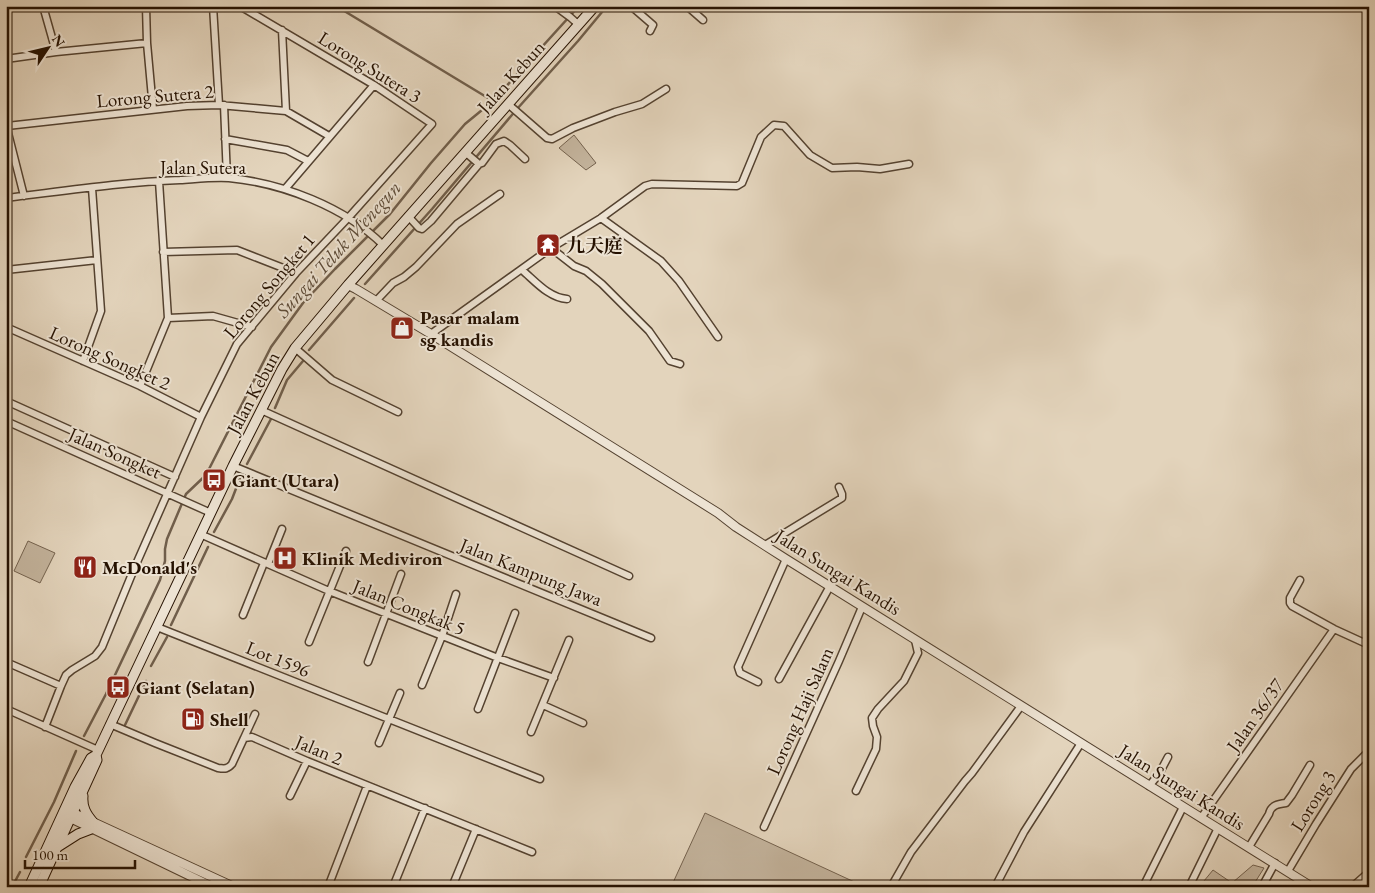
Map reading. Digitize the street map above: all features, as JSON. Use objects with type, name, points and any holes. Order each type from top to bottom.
[{"type":"main road","name":"Jalan Kebun","points":[[29,887],[68,814],[83,791],[110,724],[210,513],[282,369],[295,348],[408,216],[473,159],[594,7]]},
{"type":"main road","name":"Jalan Kebun","points":[[39,887],[91,758],[97,753]]},
{"type":"main road","points":[[56,848],[92,826],[82,804],[83,791]]},
{"type":"street","points":[[43,6],[56,52]]},
{"type":"street","points":[[146,6],[153,109]]},
{"type":"street","points":[[213,6],[225,139],[226,178]]},
{"type":"street","name":"Lorong Sutera 3","points":[[240,6],[374,85],[432,124]]},
{"type":"street","points":[[555,6],[579,25]]},
{"type":"street","points":[[631,6],[653,25],[650,31]]},
{"type":"street","points":[[687,6],[703,20]]},
{"type":"street","points":[[282,30],[286,111]]},
{"type":"street","points":[[6,59],[56,52],[148,44]]},
{"type":"street","points":[[285,189],[374,85]]},
{"type":"street","points":[[514,109],[547,138],[552,138],[615,112],[642,104],[666,89]]},
{"type":"street","name":"Lorong Sutera 2","points":[[6,125],[153,109],[222,105],[286,111],[329,136]]},
{"type":"street","name":"Lorong Songket 1","points":[[45,727],[66,675],[96,656],[102,647],[167,493],[201,417],[237,344],[296,273],[432,124]]},
{"type":"street","points":[[6,125],[24,196]]},
{"type":"street","points":[[431,334],[551,248],[601,218],[645,186],[652,184],[737,186],[742,184],[761,137],[774,125],[784,126],[810,155],[832,168],[880,168],[909,164]]},
{"type":"street","points":[[225,139],[286,150],[308,161]]},
{"type":"street","points":[[408,216],[417,226],[422,228],[431,221],[473,159],[482,163],[496,144],[504,141],[525,158]]},
{"type":"street","name":"Jalan Sutera","points":[[6,198],[159,181],[226,178],[249,180],[285,189],[337,210],[366,229],[383,245]]},
{"type":"street","points":[[140,386],[168,318],[159,181]]},
{"type":"street","points":[[83,361],[101,311],[92,188]]},
{"type":"street","points":[[376,301],[393,283],[416,267],[457,224],[500,194]]},
{"type":"street","points":[[601,218],[661,261],[679,281],[718,337]]},
{"type":"street","points":[[551,248],[602,284],[649,331],[670,361],[680,364]]},
{"type":"street","points":[[163,252],[238,250],[296,273]]},
{"type":"street","points":[[6,270],[97,260]]},
{"type":"street","points":[[522,270],[552,295],[567,300]]},
{"type":"street","name":"Jalan Sungai Kandis","points":[[348,285],[431,334],[718,513],[862,607],[1312,887]]},
{"type":"street","points":[[168,318],[213,316],[252,327]]},
{"type":"street","name":"Lorong Songket 2","points":[[6,327],[140,386],[201,417]]},
{"type":"street","points":[[295,348],[332,380],[398,412]]},
{"type":"street","name":"Jalan Songket","points":[[6,401],[175,477]]},
{"type":"street","points":[[261,410],[629,576]]},
{"type":"street","name":"Jalan Songket","points":[[6,421],[210,513]]},
{"type":"street","name":"Jalan Kampung Jawa","points":[[233,466],[651,638]]},
{"type":"street","points":[[765,545],[842,498],[839,487]]},
{"type":"street","points":[[243,615],[282,529]]},
{"type":"street","name":"Jalan Congkak 5","points":[[200,534],[385,614],[554,678]]},
{"type":"street","points":[[309,642],[346,551]]},
{"type":"street","points":[[758,682],[740,673],[738,667],[786,559]]},
{"type":"street","points":[[368,662],[400,574]]},
{"type":"street","points":[[1300,580],[1290,598],[1292,606],[1334,629],[1369,645]]},
{"type":"street","points":[[779,679],[830,586]]},
{"type":"street","points":[[422,685],[442,636],[456,594]]},
{"type":"street","name":"Lorong Haji Salam","points":[[764,827],[862,607]]},
{"type":"street","points":[[478,709],[515,613]]},
{"type":"street","name":"Lot 1596","points":[[157,627],[540,779]]},
{"type":"street","name":"Jalan 36/37","points":[[1201,818],[1334,629]]},
{"type":"street","points":[[531,732],[569,640]]},
{"type":"street","points":[[856,791],[876,749],[877,737],[872,718],[904,681],[918,653],[915,640]]},
{"type":"street","points":[[6,662],[61,686]]},
{"type":"street","points":[[379,743],[400,693]]},
{"type":"street","points":[[542,705],[583,723]]},
{"type":"street","points":[[891,887],[911,852],[1021,706]]},
{"type":"street","points":[[6,709],[97,753]]},
{"type":"street","points":[[110,724],[155,744],[225,769],[232,764],[255,714]]},
{"type":"street","name":"Jalan 2","points":[[244,738],[252,737],[367,786],[532,852]]},
{"type":"street","points":[[995,887],[1024,832],[1081,743]]},
{"type":"street","name":"Lorong 3","points":[[1288,871],[1351,769],[1369,751]]},
{"type":"street","points":[[1149,786],[1159,774],[1168,757]]},
{"type":"street","points":[[290,796],[307,761]]},
{"type":"street","points":[[1249,847],[1270,810],[1277,804],[1286,803],[1310,765]]},
{"type":"street","points":[[328,887],[367,786]]},
{"type":"street","points":[[1143,887],[1183,807]]},
{"type":"street","points":[[393,887],[425,808]]},
{"type":"street","points":[[68,814],[212,887]]},
{"type":"street","points":[[92,826],[234,887]]},
{"type":"street","points":[[1190,887],[1218,828]]},
{"type":"street","points":[[452,887],[476,829]]},
{"type":"street","points":[[1262,887],[1275,863]]},
{"type":"street","points":[[1352,887],[1369,872]]},
{"type":"shaded area","points":[[574,135],[596,163],[586,170],[559,148]]},
{"type":"shaded area","points":[[28,541],[55,553],[40,583],[14,571]]},
{"type":"shaded area","points":[[705,813],[861,885],[861,887],[671,887]]},
{"type":"shaded area","points":[[1253,865],[1264,868],[1252,887],[1199,887],[1213,870],[1232,883]]},
{"type":"waterway","points":[[336,6],[493,101]]},
{"type":"waterway","name":"Sungai Teluk Menegun","points":[[84,736],[160,580],[165,561],[167,539],[186,494],[206,475],[271,347],[303,303],[390,214],[465,124],[493,101],[579,6]]},
{"type":"waterway","points":[[365,284],[607,6]]},
{"type":"waterway","points":[[309,350],[354,298]]},
{"type":"waterway","points":[[275,408],[287,380],[303,361]]},
{"type":"waterway","points":[[247,464],[272,417]]},
{"type":"waterway","points":[[214,532],[232,499],[242,473]]},
{"type":"waterway","points":[[171,625],[208,547]]},
{"type":"waterway","points":[[151,666],[167,637]]},
{"type":"waterway","points":[[125,725],[146,681]]},
{"type":"waterway","name":"Sungai Teluk Menegun","points":[[26,857],[54,802],[76,751]]},
{"type":"waterway","name":"Sungai Teluk Menegun","points":[[12,887],[20,872]]},
{"type":"place","name":"九天庭","points":[[548,245]]},
{"type":"place","name":"Pasar malam sg kandis","points":[[402,328]]},
{"type":"place","name":"Giant (Utara)","points":[[214,480]]},
{"type":"place","name":"Klinik Mediviron","points":[[285,558]]},
{"type":"place","name":"McDonald's","points":[[85,567]]},
{"type":"place","name":"Giant (Selatan)","points":[[118,687]]},
{"type":"place","name":"Shell","points":[[193,719]]}]
